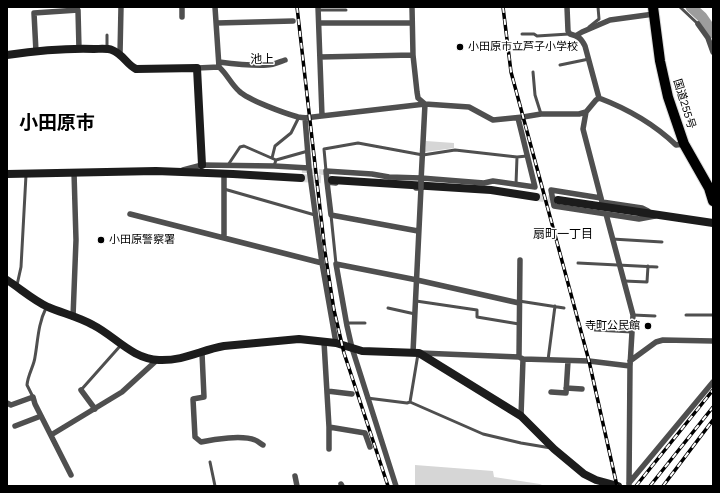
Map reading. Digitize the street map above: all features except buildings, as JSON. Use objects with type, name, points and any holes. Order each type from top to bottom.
[{"type":"highway","name":"国道255号","points":[[653,11],[660,61],[668,98],[684,144],[711,187],[713,201]]},
{"type":"street","points":[[120,54],[121,7]]},
{"type":"street","points":[[182,7],[182,17]]},
{"type":"street","points":[[216,7],[219,64],[237,90],[253,100],[302,117],[425,104],[470,107],[493,120],[541,114],[579,114],[586,112]]},
{"type":"street","points":[[412,7],[413,55],[418,98],[425,104]]},
{"type":"street","points":[[566,7],[568,31],[570,34],[582,39],[599,98],[656,127],[676,145],[684,144]]},
{"type":"street","points":[[318,9],[322,116]]},
{"type":"street","points":[[36,52],[34,13],[78,10],[79,49]]},
{"type":"street","points":[[577,36],[582,32],[610,20],[653,11]]},
{"type":"street","points":[[216,23],[293,20]]},
{"type":"street","points":[[319,23],[412,23]]},
{"type":"street","points":[[698,24],[708,38],[713,52]]},
{"type":"street","points":[[7,55],[79,49],[106,49],[113,50],[120,54],[130,67],[136,69],[197,68],[219,64],[248,66],[266,65],[285,60]]},
{"type":"street","points":[[320,57],[413,55]]},
{"type":"street","points":[[197,68],[202,165]]},
{"type":"street","points":[[599,98],[586,112],[583,129],[602,202],[642,208],[659,216]]},
{"type":"street","points":[[417,353],[415,314],[425,104]]},
{"type":"street","points":[[302,117],[308,151],[322,263],[336,343]]},
{"type":"street","points":[[331,179],[377,176],[484,183],[493,181],[535,188],[518,118]]},
{"type":"street","points":[[258,166],[274,161],[309,168]]},
{"type":"street","points":[[178,171],[202,165],[228,165],[258,166],[302,174]]},
{"type":"street","points":[[326,170],[372,174],[377,176]]},
{"type":"street","points":[[326,170],[331,179],[331,215],[418,231]]},
{"type":"street","points":[[178,171],[188,175],[224,178],[311,182]]},
{"type":"street","points":[[7,174],[178,171],[302,174]]},
{"type":"street","points":[[74,172],[76,240],[74,317]]},
{"type":"street","points":[[224,178],[224,238]]},
{"type":"street","points":[[331,179],[421,188]]},
{"type":"street","points":[[331,179],[491,190],[536,197]]},
{"type":"street","points":[[601,198],[551,190],[554,206],[639,219],[659,216]]},
{"type":"street","points":[[558,200],[713,223]]},
{"type":"street","points":[[130,214],[322,263]]},
{"type":"street","points":[[606,214],[633,315],[630,364],[629,485]]},
{"type":"street","points":[[520,260],[519,324],[521,358],[521,416]]},
{"type":"street","points":[[396,486],[352,348],[346,323],[336,264],[519,302]]},
{"type":"street","points":[[7,280],[28,296],[47,306],[93,325],[121,345],[139,355],[157,360],[185,358],[213,348],[224,346],[299,339],[336,343],[362,351],[630,364],[656,342],[663,340],[713,341]]},
{"type":"street","points":[[324,342],[329,449]]},
{"type":"street","points":[[202,353],[204,397],[192,400],[195,438],[201,442],[216,439],[238,438],[255,440],[263,445]]},
{"type":"street","points":[[417,353],[521,416],[554,449],[584,474],[596,480],[618,486]]},
{"type":"street","points":[[51,435],[122,392],[157,360]]},
{"type":"street","points":[[551,392],[566,393],[568,361]]},
{"type":"street","points":[[629,485],[713,382]]},
{"type":"street","points":[[566,388],[582,389]]},
{"type":"street","points":[[81,390],[95,409]]},
{"type":"street","points":[[327,391],[352,394]]},
{"type":"street","points":[[7,403],[11,405],[34,397],[35,404],[63,462],[71,475]]},
{"type":"street","points":[[15,426],[41,416]]},
{"type":"street","points":[[329,428],[365,433],[370,448]]},
{"type":"street","points":[[295,476],[297,486]]},
{"type":"lane","points":[[582,32],[599,19],[598,7]]},
{"type":"lane","points":[[680,7],[698,24]]},
{"type":"lane","points":[[318,9],[346,10]]},
{"type":"lane","points":[[522,34],[534,34],[538,36],[570,34]]},
{"type":"lane","points":[[106,49],[107,35]]},
{"type":"lane","points":[[560,65],[589,59]]},
{"type":"lane","points":[[532,72],[535,95],[541,114]]},
{"type":"lane","points":[[274,161],[275,146],[291,133],[302,117]]},
{"type":"lane","points":[[326,170],[324,149],[356,144],[423,155],[455,150],[517,157],[527,156]]},
{"type":"lane","points":[[228,165],[240,147],[244,146],[274,161],[308,151]]},
{"type":"lane","points":[[516,184],[517,157]]},
{"type":"lane","points":[[16,286],[21,267],[26,173]]},
{"type":"lane","points":[[224,189],[315,215]]},
{"type":"lane","points":[[331,215],[336,264]]},
{"type":"lane","points":[[612,239],[662,242]]},
{"type":"lane","points":[[578,264],[619,264],[657,267]]},
{"type":"lane","points":[[624,281],[647,282],[648,266]]},
{"type":"lane","points":[[416,302],[477,310],[477,317],[519,324]]},
{"type":"lane","points":[[519,302],[564,308]]},
{"type":"lane","points":[[34,397],[27,385],[29,372],[35,359],[38,330],[47,306]]},
{"type":"lane","points":[[548,360],[555,306]]},
{"type":"lane","points":[[388,308],[415,314]]},
{"type":"lane","points":[[633,315],[656,316]]},
{"type":"lane","points":[[686,315],[713,315]]},
{"type":"lane","points":[[346,323],[365,323]]},
{"type":"lane","points":[[595,330],[632,332]]},
{"type":"lane","points":[[81,390],[121,345]]},
{"type":"lane","points":[[410,402],[417,353]]},
{"type":"lane","points":[[367,398],[407,404],[410,402],[483,434],[554,449]]},
{"type":"lane","points":[[210,462],[215,486]]},
{"type":"shaded area","points":[[426,141],[454,143],[454,148],[425,152]]},
{"type":"shaded area","points":[[415,465],[493,471],[494,477],[540,484],[544,486],[415,486]]},
{"type":"waterway","points":[[691,7],[702,17],[713,33]]},
{"type":"tunnel","points":[[302,170],[331,173]]},
{"type":"tunnel","points":[[301,178],[332,180]]},
{"type":"tunnel","points":[[536,197],[558,200]]},
{"type":"railway","points":[[297,7],[325,252],[334,310],[344,353],[388,486]]},
{"type":"railway","points":[[503,7],[511,72],[589,361],[617,486]]},
{"type":"railway","points":[[636,486],[713,390]]},
{"type":"railway","points":[[650,486],[713,407]]},
{"type":"railway","points":[[663,486],[713,420]]},
{"type":"place","name":"小田原市立芦子小学校","points":[[460,47]]},
{"type":"place","name":"小田原警察署","points":[[101,240]]},
{"type":"place","name":"寺町公民館","points":[[648,326]]},
{"type":"district","name":"池上","points":[[262,60]]},
{"type":"district","name":"小田原市","points":[[57,124]]},
{"type":"district","name":"扇町一丁目","points":[[563,235]]}]
